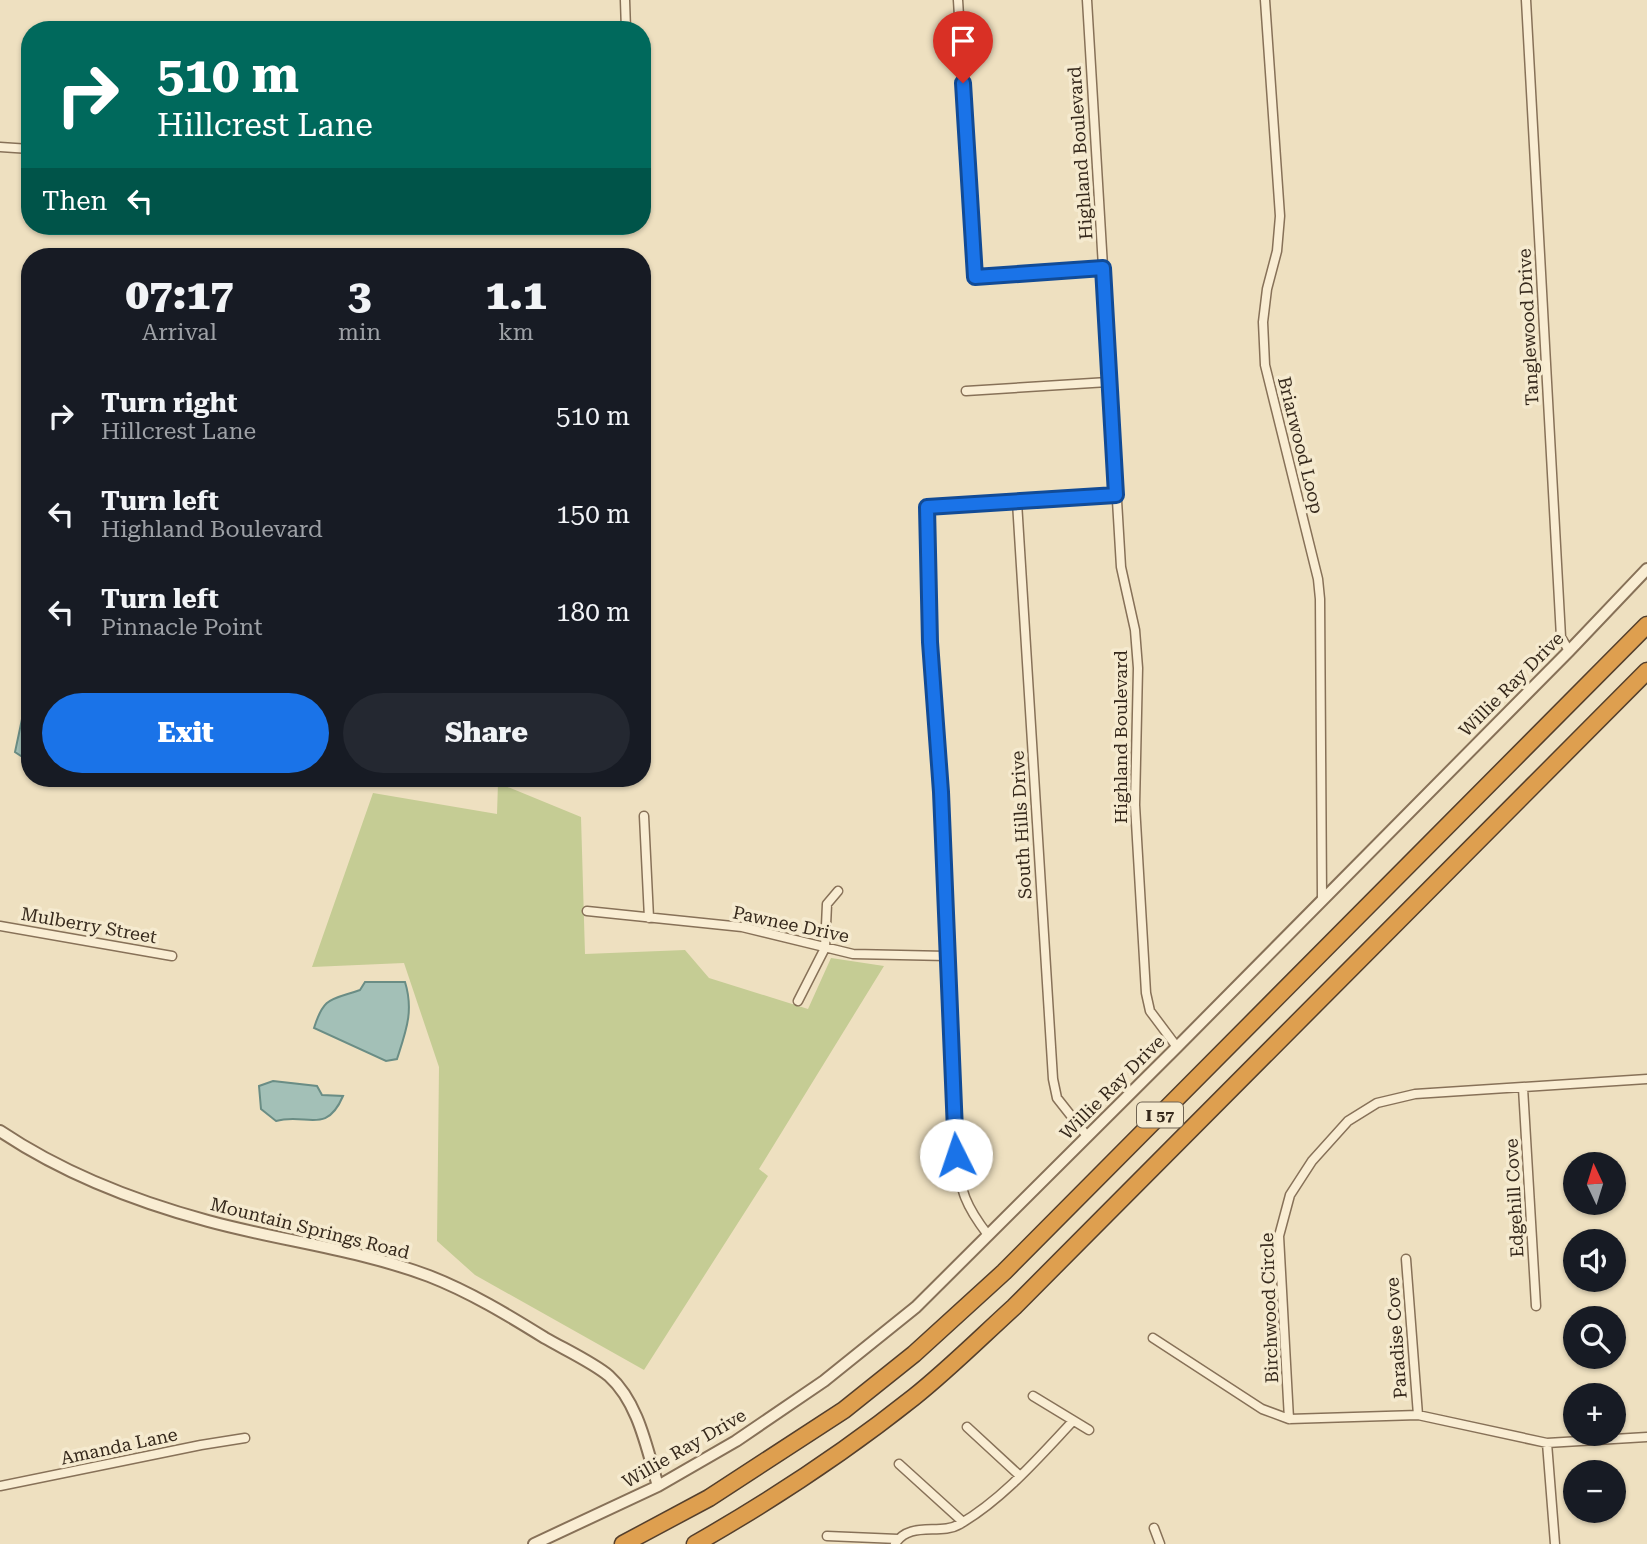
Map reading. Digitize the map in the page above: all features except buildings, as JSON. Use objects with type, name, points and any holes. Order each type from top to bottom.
[{"type":"highway","name":"I 57","points":[[623,1544],[709,1498],[844,1410],[914,1354],[1004,1272],[1647,625]]},
{"type":"highway","name":"I 57","points":[[695,1544],[753,1511],[840,1453],[916,1395],[1014,1307],[1647,671]]},
{"type":"street","points":[[625,0],[626,21]]},
{"type":"street","points":[[958,0],[975,277],[1103,268]]},
{"type":"street","name":"Highland Boulevard","points":[[1087,0],[1121,567],[1135,630],[1138,668],[1135,805],[1146,993],[1150,1012],[1177,1047]]},
{"type":"street","name":"Briarwood Loop","points":[[1265,0],[1280,216],[1277,251],[1267,289],[1263,322],[1265,365],[1321,599],[1322,898]]},
{"type":"street","name":"Tanglewood Drive","points":[[1526,0],[1561,637],[1569,651]]},
{"type":"street","points":[[0,146],[21,148]]},
{"type":"street","points":[[966,391],[1108,382]]},
{"type":"street","points":[[988,1234],[971,1213],[960,1189],[954,1124],[941,792],[930,642],[927,507],[1116,495]]},
{"type":"street","name":"South Hills Drive","points":[[1017,502],[1053,1079],[1057,1098],[1087,1136]]},
{"type":"street","name":"Willie Ray Drive","points":[[534,1544],[658,1486],[737,1441],[824,1381],[916,1307],[1177,1047],[1647,569]]},
{"type":"street","points":[[643,816],[649,918]]},
{"type":"street","points":[[798,1002],[825,948],[827,904],[838,891]]},
{"type":"street","name":"Pawnee Drive","points":[[587,911],[742,927],[853,954],[947,956]]},
{"type":"street","name":"Mulberry Street","points":[[0,926],[172,956]]},
{"type":"street","name":"Birchwood Circle","points":[[1289,1419],[1279,1236],[1290,1195],[1312,1161],[1348,1121],[1377,1103],[1415,1094],[1647,1079]]},
{"type":"street","name":"Edgehill Cove","points":[[1523,1088],[1536,1306]]},
{"type":"street","name":"Mountain Springs Road","points":[[0,1131],[56,1166],[125,1196],[208,1221],[356,1254],[428,1276],[483,1301],[609,1376],[625,1396],[641,1428],[658,1486]]},
{"type":"street","name":"Paradise Cove","points":[[1406,1259],[1418,1415]]},
{"type":"street","points":[[1153,1338],[1262,1409],[1289,1419],[1418,1415],[1546,1443],[1647,1437]]},
{"type":"street","points":[[1034,1396],[1089,1430]]},
{"type":"street","points":[[827,1536],[897,1542],[912,1531],[949,1527],[963,1522],[1002,1492],[1073,1421]]},
{"type":"street","points":[[967,1427],[1019,1475]]},
{"type":"street","name":"Amanda Lane","points":[[0,1486],[201,1444],[245,1438]]},
{"type":"street","points":[[1546,1443],[1555,1544]]},
{"type":"street","points":[[900,1464],[963,1522]]},
{"type":"street","points":[[1154,1528],[1160,1544]]},
{"type":"green space","points":[[498,787],[508,787],[581,817],[585,954],[685,950],[709,978],[808,1009],[831,958],[884,966],[759,1169],[768,1176],[644,1370],[475,1275],[437,1241],[439,1067],[404,963],[312,967],[373,793],[497,814]]},
{"type":"water","points":[[21,724],[21,756],[15,752]]},
{"type":"water","points":[[365,982],[405,982],[409,1012],[397,1059],[386,1061],[314,1028],[325,1005],[335,998],[360,990]]},
{"type":"water","points":[[273,1081],[317,1086],[322,1095],[343,1096],[330,1116],[322,1119],[276,1121],[261,1109],[259,1086]]},
{"type":"route","points":[[956,1155],[941,792],[930,642],[927,507],[1116,495],[1103,268],[975,277],[963,83]]}]
